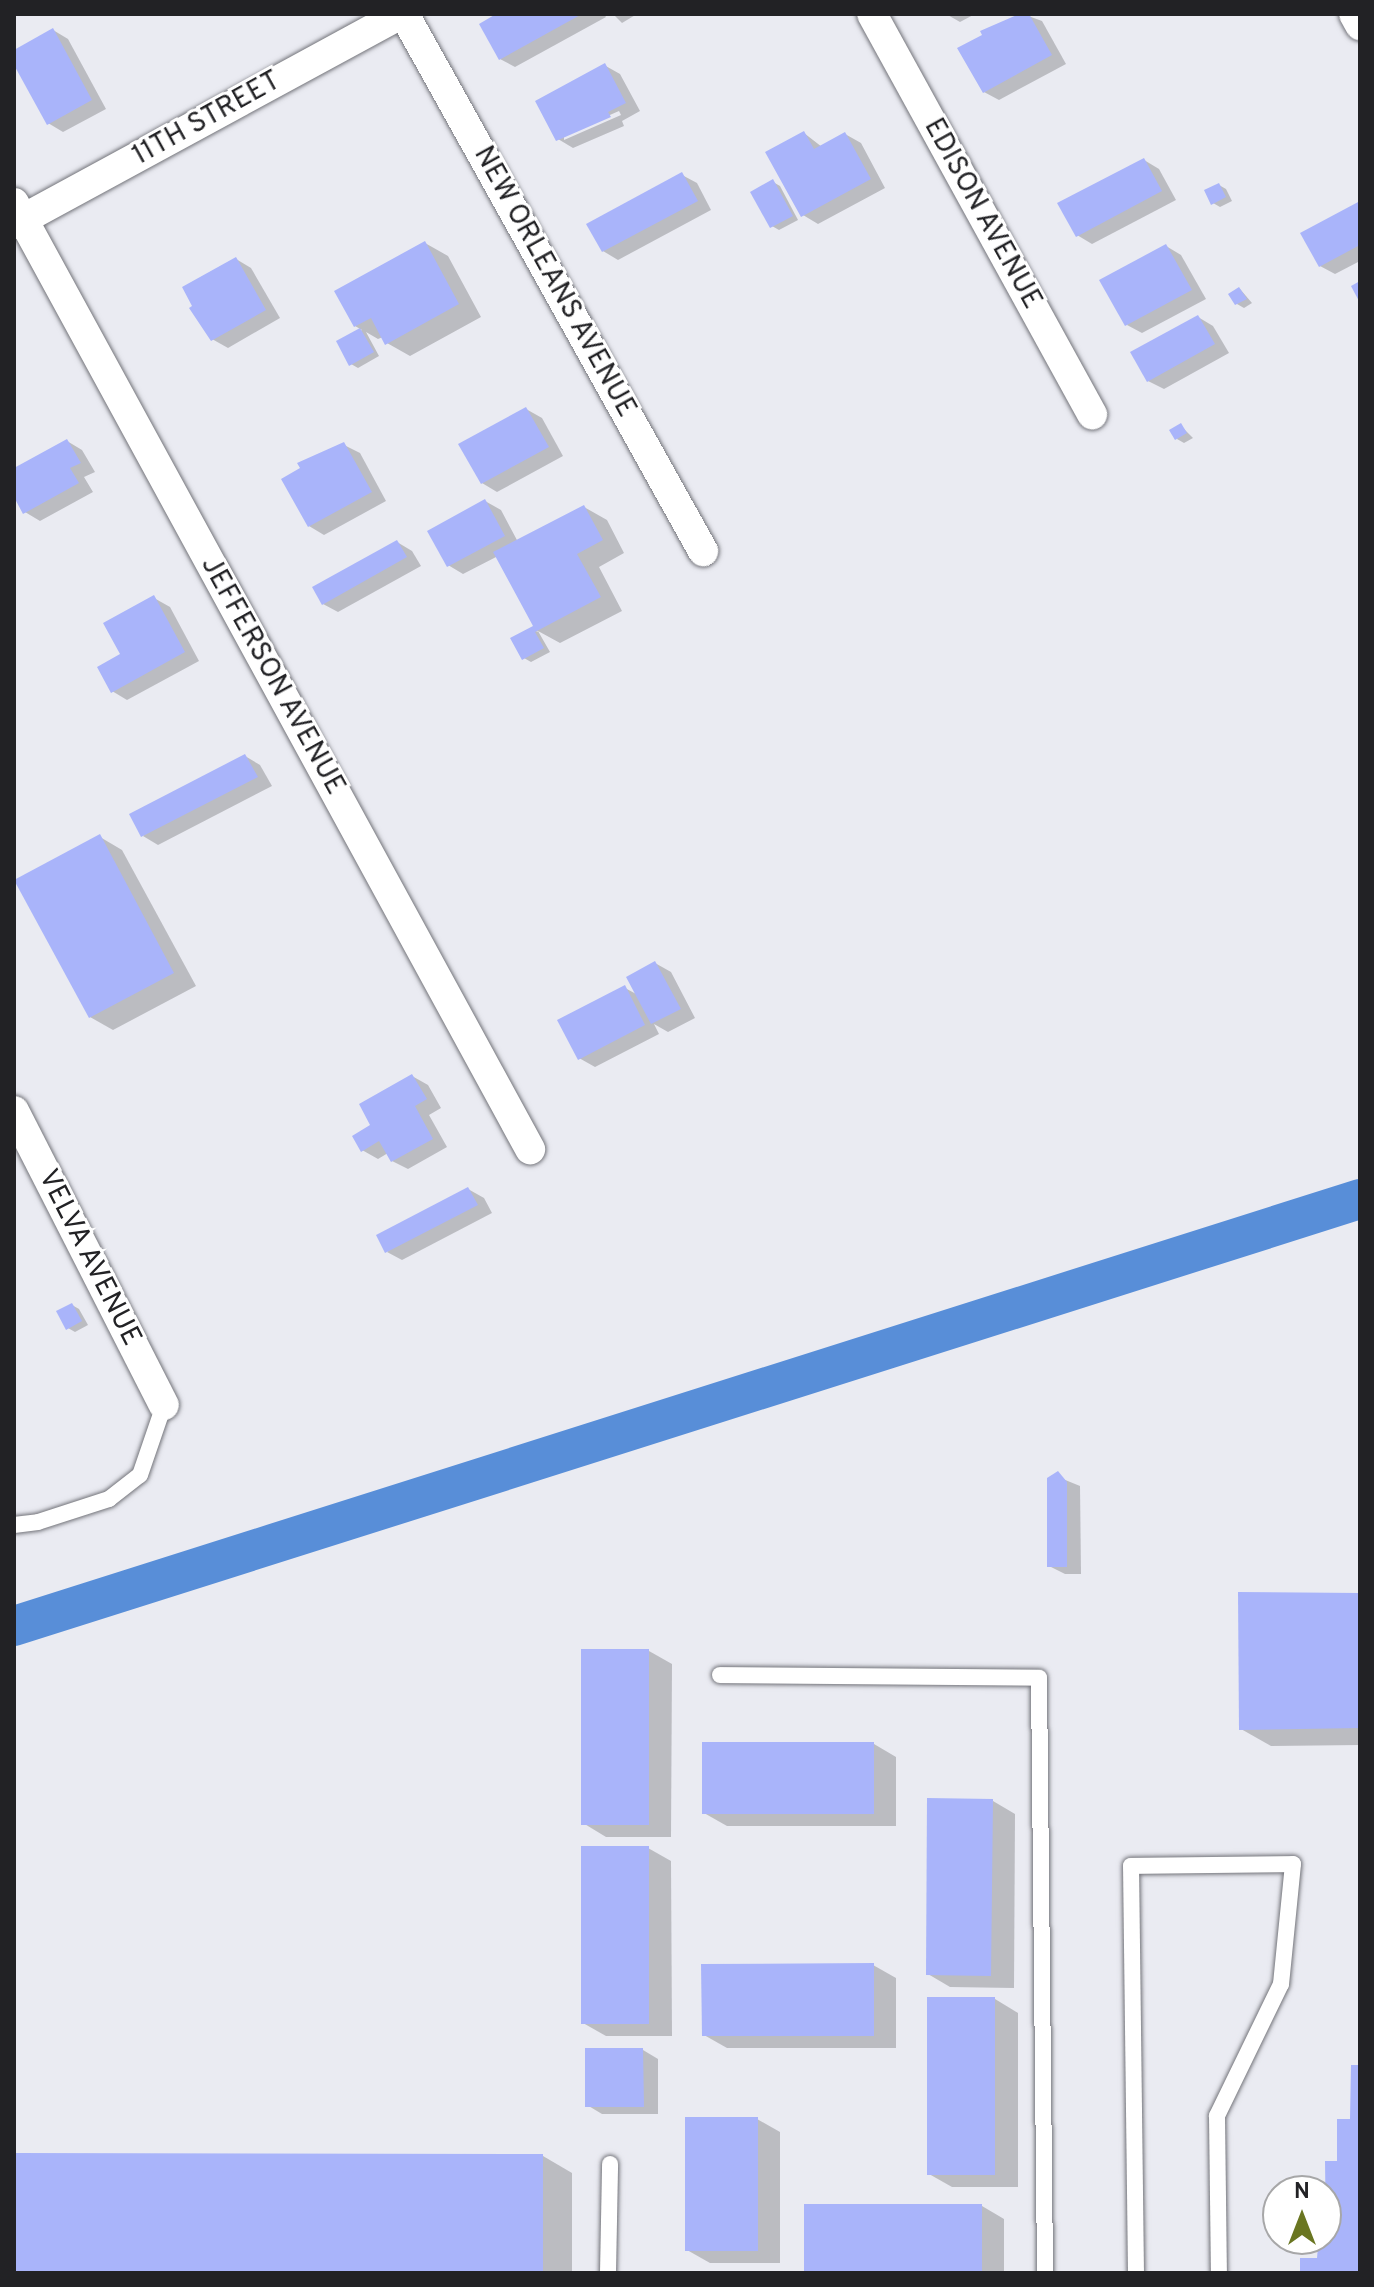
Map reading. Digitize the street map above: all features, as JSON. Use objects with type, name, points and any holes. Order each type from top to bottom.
[{"type":"street","name":"11TH STREET","points":[[17,215],[402,14]]},
{"type":"street","name":"NEW ORLEANS AVENUE","points":[[402,14],[703,551]]},
{"type":"street","name":"EDISON AVENUE","points":[[872,14],[1092,414]]},
{"type":"street","points":[[1354,14],[1360,25]]},
{"type":"street","name":"JEFFERSON AVENUE","points":[[17,215],[530,1149]]},
{"type":"street","name":"VELVA AVENUE","points":[[14,1111],[164,1405]]},
{"type":"lane","points":[[14,1525],[38,1522],[109,1499],[140,1475],[164,1405]]},
{"type":"lane","points":[[720,1675],[1039,1678],[1045,2273]]},
{"type":"lane","points":[[1136,2273],[1131,1866],[1293,1864],[1281,1984],[1217,2116],[1219,2273]]},
{"type":"lane","points":[[608,2273],[610,2164]]},
{"type":"building","points":[[496,14],[582,14],[499,60],[479,24]]},
{"type":"building","points":[[1019,14],[1029,14],[1052,55],[983,93],[957,48],[982,35],[980,31]]},
{"type":"building","points":[[53,28],[92,100],[47,125],[14,65],[14,50]]},
{"type":"building","points":[[605,63],[626,103],[608,112],[611,117],[556,141],[535,101]]},
{"type":"building","points":[[804,131],[814,149],[845,132],[871,179],[801,217],[765,152]]},
{"type":"building","points":[[1144,158],[1162,191],[1076,237],[1057,203]]},
{"type":"building","points":[[682,172],[698,201],[602,252],[586,224]]},
{"type":"building","points":[[773,179],[793,216],[770,228],[750,192]]},
{"type":"building","points":[[1219,183],[1226,197],[1211,205],[1204,190]]},
{"type":"building","points":[[1360,201],[1360,245],[1319,267],[1300,233]]},
{"type":"building","points":[[425,241],[459,304],[385,345],[371,318],[354,327],[334,291]]},
{"type":"building","points":[[1166,244],[1192,290],[1125,326],[1099,280]]},
{"type":"building","points":[[236,257],[266,310],[211,341],[189,308],[192,306],[182,287]]},
{"type":"building","points":[[1360,281],[1360,303],[1351,286]]},
{"type":"building","points":[[1239,287],[1247,299],[1235,305],[1228,294]]},
{"type":"building","points":[[1198,315],[1215,344],[1147,382],[1130,352]]},
{"type":"building","points":[[360,328],[374,352],[349,366],[336,341]]},
{"type":"building","points":[[526,407],[549,447],[481,484],[458,444]]},
{"type":"building","points":[[1181,423],[1187,433],[1175,440],[1169,430]]},
{"type":"building","points":[[67,439],[81,463],[70,468],[79,483],[23,514],[14,497],[14,468]]},
{"type":"building","points":[[344,442],[372,492],[308,527],[281,479],[300,468],[297,463]]},
{"type":"building","points":[[485,499],[505,536],[447,567],[427,531]]},
{"type":"building","points":[[584,505],[603,540],[577,554],[601,597],[535,632],[544,648],[522,660],[510,638],[533,626],[493,552]]},
{"type":"building","points":[[397,540],[407,557],[322,605],[312,587]]},
{"type":"building","points":[[154,595],[185,652],[111,693],[97,667],[120,654],[103,623]]},
{"type":"building","points":[[245,754],[258,777],[141,837],[129,814]]},
{"type":"building","points":[[100,834],[174,973],[89,1018],[14,880]]},
{"type":"building","points":[[655,961],[681,1009],[651,1024],[626,977]]},
{"type":"building","points":[[625,985],[645,1025],[578,1060],[557,1020]]},
{"type":"building","points":[[412,1074],[427,1099],[415,1106],[433,1139],[391,1162],[379,1141],[361,1152],[352,1136],[370,1125],[359,1104]]},
{"type":"building","points":[[468,1187],[478,1205],[385,1253],[376,1235]]},
{"type":"building","points":[[72,1303],[82,1321],[66,1330],[56,1311]]},
{"type":"building","points":[[1058,1471],[1067,1482],[1067,1567],[1047,1567],[1047,1478]]},
{"type":"building","points":[[1238,1592],[1360,1593],[1360,1728],[1239,1730]]},
{"type":"building","points":[[581,1649],[649,1649],[649,1825],[581,1825]]},
{"type":"building","points":[[702,1742],[874,1742],[874,1814],[702,1814]]},
{"type":"building","points":[[927,1798],[993,1799],[991,1976],[926,1975]]},
{"type":"building","points":[[581,1846],[649,1846],[649,2024],[581,2024]]},
{"type":"building","points":[[874,1963],[874,2036],[702,2036],[701,1964]]},
{"type":"building","points":[[927,1997],[995,1997],[995,2175],[927,2175]]},
{"type":"building","points":[[585,2048],[643,2048],[644,2107],[585,2107]]},
{"type":"building","points":[[1351,2065],[1360,2065],[1360,2273],[1300,2273],[1300,2258],[1342,2255],[1342,2175],[1325,2175],[1325,2161],[1337,2161],[1337,2119],[1350,2119]]},
{"type":"building","points":[[685,2117],[758,2117],[758,2251],[685,2251]]},
{"type":"building","points":[[14,2153],[543,2154],[543,2273],[14,2272]]},
{"type":"building","points":[[804,2204],[982,2204],[982,2272],[804,2272]]},
{"type":"waterway","points":[[14,1626],[1360,1199]]}]
